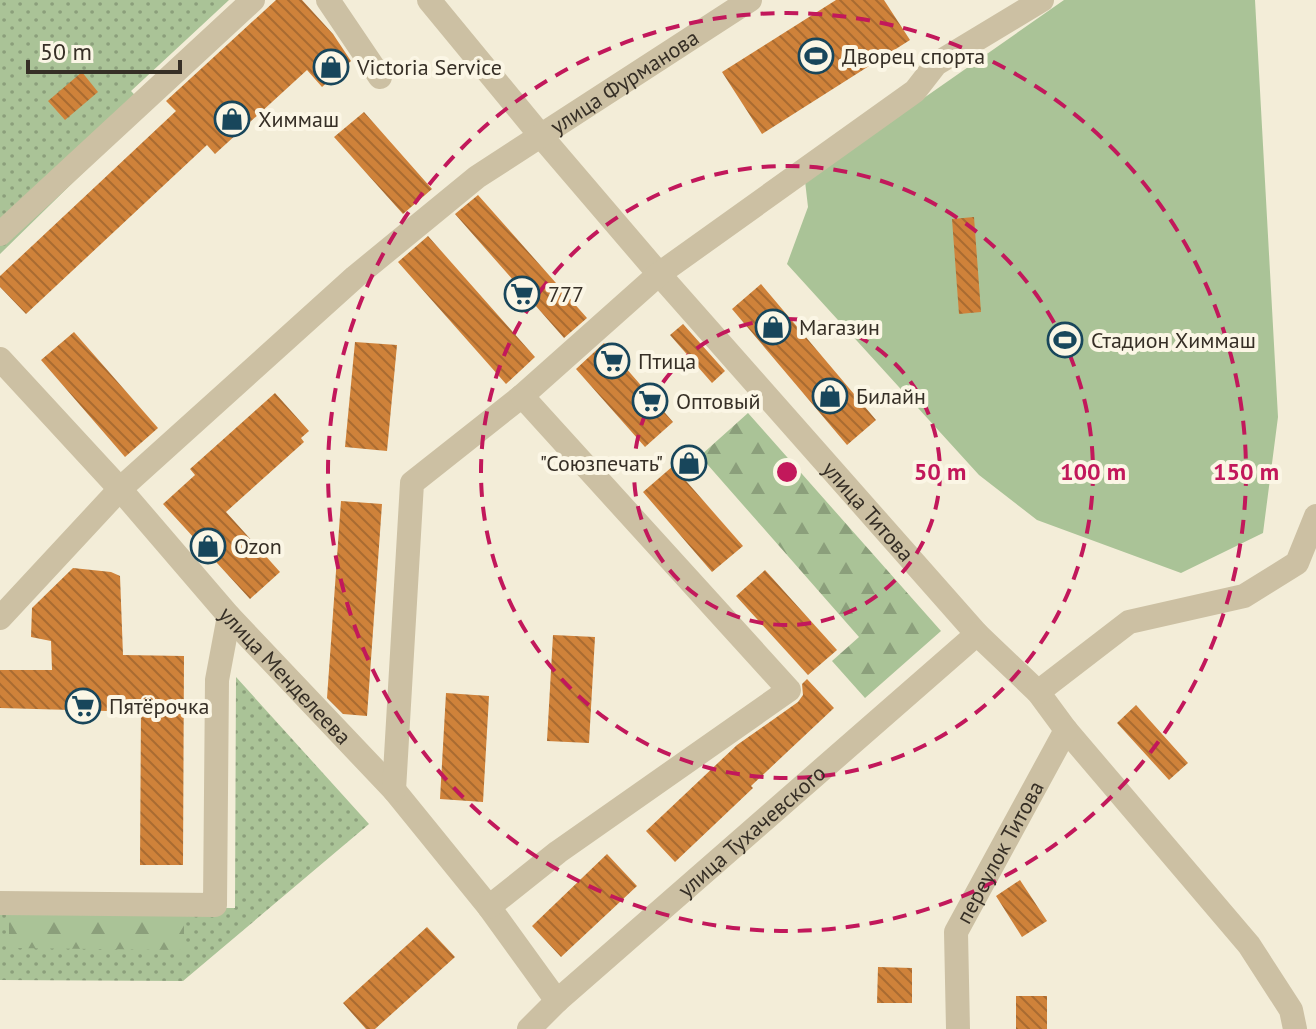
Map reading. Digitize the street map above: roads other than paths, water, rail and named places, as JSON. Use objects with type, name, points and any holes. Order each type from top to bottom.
[{"type":"street","points":[[0,234],[253,0]]},
{"type":"street","points":[[328,0],[380,77]]},
{"type":"street","name":"улица Титова","points":[[429,0],[659,274],[977,634],[1038,692],[1066,730],[1249,945],[1291,1010],[1295,1029]]},
{"type":"street","name":"улица Фурманова","points":[[0,618],[120,489],[355,277],[477,177],[750,0]]},
{"type":"street","points":[[394,790],[412,483],[522,396],[659,274],[915,91],[936,64],[1042,0]]},
{"type":"street","name":"улица Менделеева","points":[[0,359],[120,489],[229,616],[394,790],[489,907],[557,1001]]},
{"type":"street","points":[[489,907],[558,852],[789,690],[522,396]]},
{"type":"street","points":[[1038,692],[1129,622],[1244,596],[1297,563],[1316,516]]},
{"type":"street","points":[[0,903],[215,905],[217,680],[229,616]]},
{"type":"street","name":"улица Тухачевского","points":[[529,1029],[557,1001],[977,634]]},
{"type":"street","name":"переулок Титова","points":[[958,1029],[956,932],[1066,730]]},
{"type":"place","name":"Дворец спорта","points":[[816,56]]},
{"type":"place","name":"Victoria Service","points":[[331,67]]},
{"type":"place","name":"Химмаш","points":[[232,119]]},
{"type":"place","name":"777","points":[[522,294]]},
{"type":"place","name":"Магазин","points":[[773,327]]},
{"type":"place","name":"Стадион Химмаш","points":[[1065,340]]},
{"type":"place","name":"Птица","points":[[612,361]]},
{"type":"place","name":"Билайн","points":[[830,396]]},
{"type":"place","name":"Оптовый","points":[[650,401]]},
{"type":"place","name":"\"Союзпечать\"","points":[[689,463]]},
{"type":"place","name":"Ozon","points":[[208,546]]},
{"type":"place","name":"Пятёрочка","points":[[83,706]]}]
